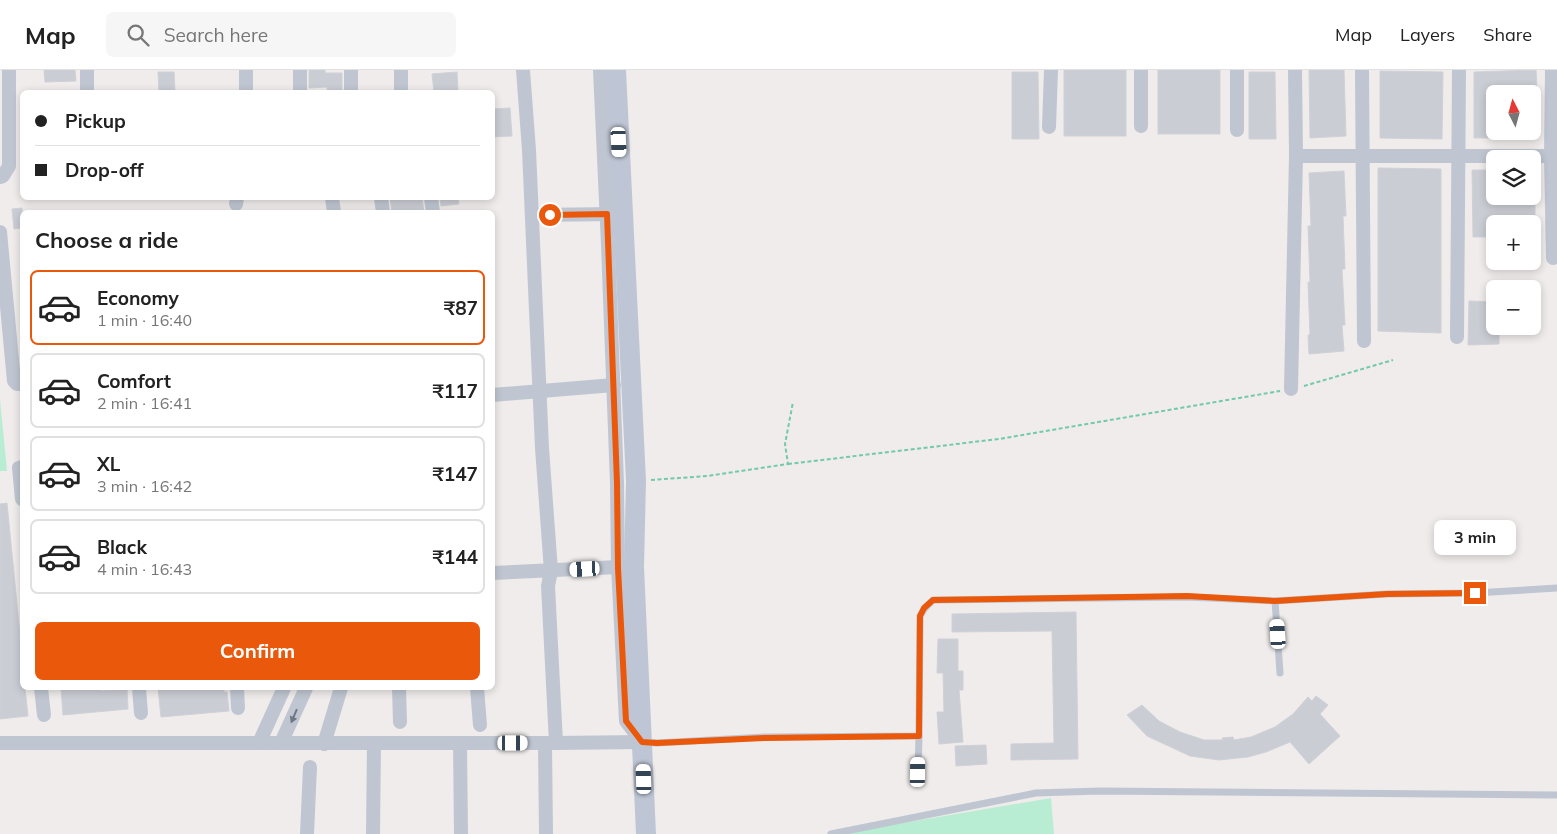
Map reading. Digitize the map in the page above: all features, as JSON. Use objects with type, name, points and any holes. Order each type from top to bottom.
[{"type":"street","points":[[0,177],[3,176],[9,166],[9,70]]},
{"type":"street","points":[[87,70],[87,90]]},
{"type":"street","points":[[246,70],[246,90]]},
{"type":"street","points":[[300,70],[300,90]]},
{"type":"street","points":[[351,70],[351,90]]},
{"type":"street","points":[[401,70],[401,90]]},
{"type":"street","points":[[523,70],[529,150],[539,392],[551,571],[548,586],[550,743],[546,834]]},
{"type":"street","points":[[600,70],[615,214],[624,418],[618,568],[626,721],[642,742]]},
{"type":"street","points":[[616,70],[614,385],[624,418],[636,482],[634,567],[646,834]]},
{"type":"street","points":[[1050,70],[1050,127]]},
{"type":"street","points":[[1141,70],[1141,126]]},
{"type":"street","points":[[1237,70],[1237,130]]},
{"type":"street","points":[[1290,389],[1296,156],[1295,70]]},
{"type":"street","points":[[1362,70],[1364,341]]},
{"type":"street","points":[[1457,337],[1460,156],[1459,70]]},
{"type":"street","points":[[1552,70],[1554,156],[1553,258]]},
{"type":"street","points":[[1296,156],[1554,156]]},
{"type":"street","points":[[532,215],[615,214]]},
{"type":"street","points":[[0,232],[14,381],[20,384]]},
{"type":"street","points":[[495,395],[614,385]]},
{"type":"street","points":[[495,573],[618,568]]},
{"type":"street","points":[[41,690],[44,715]]},
{"type":"street","points":[[139,690],[141,713]]},
{"type":"street","points":[[237,690],[238,708]]},
{"type":"street","points":[[259,743],[283,690]]},
{"type":"street","points":[[281,743],[305,690]]},
{"type":"street","points":[[324,744],[340,690]]},
{"type":"street","points":[[400,690],[400,722]]},
{"type":"street","points":[[478,690],[480,725]]},
{"type":"street","points":[[0,744],[642,742]]},
{"type":"street","points":[[374,743],[374,834]]},
{"type":"street","points":[[460,743],[460,834]]},
{"type":"street","points":[[307,834],[310,768]]},
{"type":"lane","points":[[918,772],[920,616],[924,608],[933,600],[1187,596],[1275,601],[1387,594],[1475,593],[1557,588]]},
{"type":"lane","points":[[1275,601],[1280,673]]},
{"type":"lane","points":[[642,742],[919,736]]},
{"type":"lane","points":[[830,834],[1036,793],[1053,792],[1557,795]]},
{"type":"path","points":[[636,482],[707,476],[788,464],[999,439],[1290,389],[1393,360]]},
{"type":"path","points":[[788,464],[785,444],[794,402]]},
{"type":"green space","points":[[0,399],[7,471],[0,471]]},
{"type":"green space","points":[[1051,798],[1054,834],[838,834]]},
{"type":"building","points":[[44,70],[75,70],[76,81],[45,82]]},
{"type":"building","points":[[309,70],[325,70],[325,73],[342,73],[342,90],[327,90],[327,87],[309,88]]},
{"type":"building","points":[[1064,70],[1126,70],[1126,136],[1064,136]]},
{"type":"building","points":[[1158,70],[1220,70],[1220,134],[1158,134]]},
{"type":"building","points":[[1309,70],[1344,70],[1346,136],[1310,138]]},
{"type":"building","points":[[1536,70],[1537,85],[1486,85],[1486,138],[1474,138],[1474,72]]},
{"type":"building","points":[[1380,71],[1443,72],[1442,139],[1380,138]]},
{"type":"building","points":[[158,72],[174,72],[175,90],[159,90]]},
{"type":"building","points":[[457,72],[458,90],[434,90],[432,74]]},
{"type":"building","points":[[1012,72],[1038,72],[1039,139],[1012,139]]},
{"type":"building","points":[[1249,72],[1275,72],[1276,139],[1249,139]]},
{"type":"building","points":[[510,108],[512,136],[495,137],[495,109]]},
{"type":"building","points":[[1378,168],[1441,169],[1441,333],[1378,331]]},
{"type":"building","points":[[1472,170],[1486,170],[1486,205],[1535,205],[1535,215],[1486,215],[1486,237],[1473,237]]},
{"type":"building","points":[[1344,171],[1346,216],[1343,216],[1345,269],[1342,269],[1345,325],[1342,325],[1344,351],[1309,354],[1308,282],[1310,282],[1308,226],[1311,226],[1309,173]]},
{"type":"building","points":[[390,200],[422,200],[424,210],[392,210]]},
{"type":"building","points":[[440,200],[458,200],[459,204],[441,206]]},
{"type":"building","points":[[22,208],[20,210],[20,228],[14,229],[12,209]]},
{"type":"building","points":[[1469,301],[1486,302],[1486,335],[1499,335],[1499,344],[1468,345]]},
{"type":"building","points":[[7,503],[20,634],[20,690],[25,690],[28,716],[0,719],[0,504]]},
{"type":"building","points":[[1076,612],[1078,759],[1011,760],[1011,744],[1054,743],[1052,631],[952,632],[952,614]]},
{"type":"building","points":[[938,639],[958,639],[958,671],[963,671],[963,690],[959,690],[963,742],[939,744],[937,712],[944,712],[943,673],[937,673]]},
{"type":"building","points":[[61,690],[127,690],[128,709],[63,715]]},
{"type":"building","points":[[158,690],[224,690],[224,692],[227,692],[229,711],[161,717]]},
{"type":"building","points":[[1316,696],[1328,705],[1320,714],[1340,736],[1309,764],[1290,742],[1248,757],[1219,760],[1190,756],[1147,736],[1127,715],[1142,705],[1159,721],[1180,732],[1204,740],[1223,740],[1222,738],[1233,737],[1234,740],[1251,737],[1275,727],[1293,714],[1308,697],[1312,701]]},
{"type":"building","points":[[986,745],[987,764],[956,766],[955,746]]},
{"type":"route","points":[[550,215],[607,214],[617,483],[618,568],[626,721],[642,742],[919,736],[920,616],[924,608],[933,600],[1187,596],[1275,601],[1387,594],[1475,593]]}]
